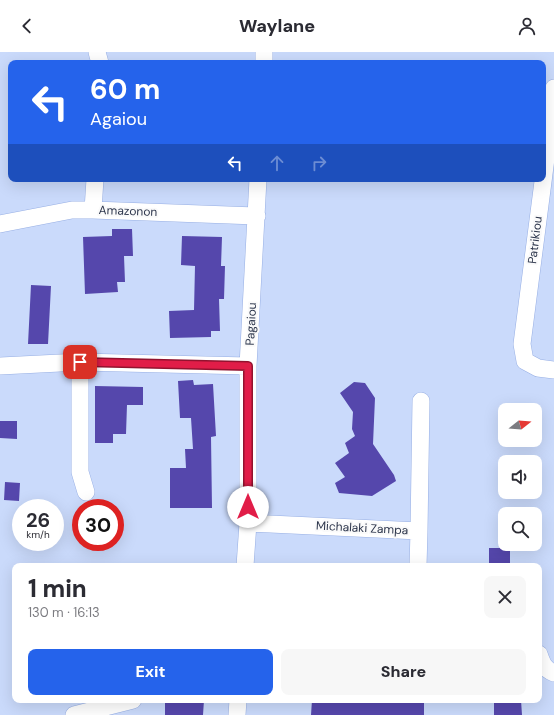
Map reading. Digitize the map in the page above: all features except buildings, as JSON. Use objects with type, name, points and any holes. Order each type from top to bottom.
[{"type":"street","name":"Patrikiou","points":[[546,158],[554,88]]},
{"type":"street","points":[[93,210],[95,182]]},
{"type":"street","name":"Pagaiou","points":[[245,563],[248,523],[248,366],[258,182]]},
{"type":"street","name":"Patrikiou","points":[[543,182],[522,344],[525,361],[538,368],[554,370]]},
{"type":"street","name":"Amazonon","points":[[0,224],[72,210],[256,216]]},
{"type":"street","points":[[80,362],[80,472],[86,492]]},
{"type":"street","points":[[0,366],[80,362],[248,366]]},
{"type":"street","name":"Michalaki Zampa","points":[[248,523],[419,531],[421,401]]},
{"type":"street","points":[[418,563],[419,531]]},
{"type":"street","points":[[542,662],[543,665],[554,673]]},
{"type":"street","points":[[74,715],[122,703]]},
{"type":"street","points":[[237,715],[238,703]]},
{"type":"route","points":[[80,362],[248,366],[248,507]]}]
